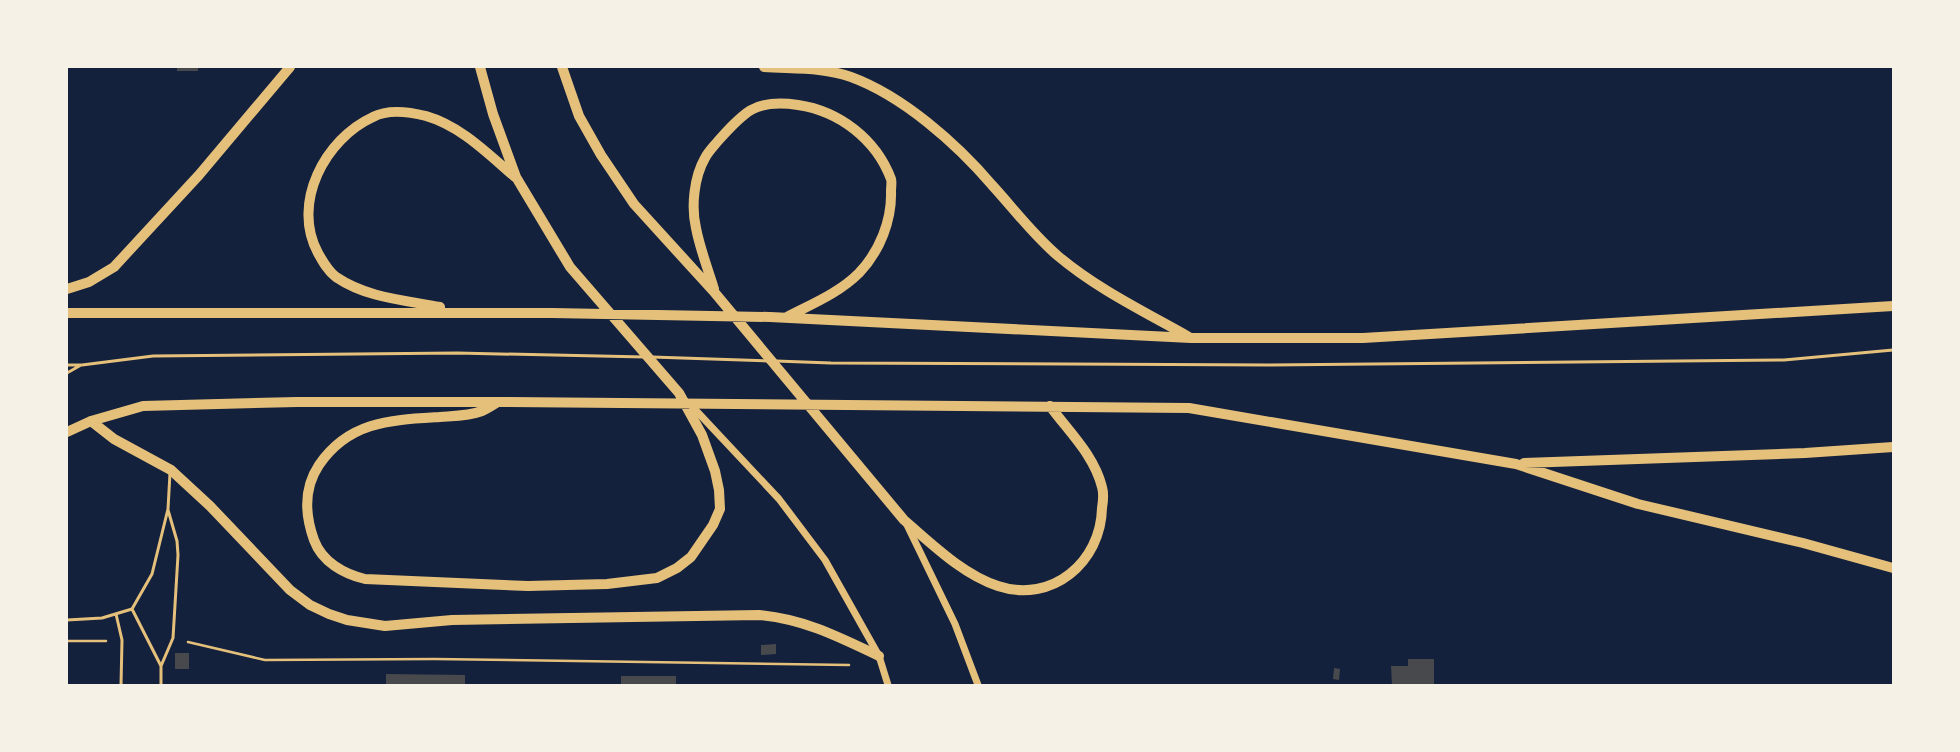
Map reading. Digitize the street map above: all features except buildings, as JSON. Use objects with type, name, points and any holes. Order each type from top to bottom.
[{"type":"main road","points":[[67,289],[89,282],[114,267],[199,175],[290,67]]},
{"type":"main road","points":[[480,67],[493,114],[516,177],[570,268],[679,393],[702,435],[715,472],[719,490],[720,509],[713,525],[691,557],[677,568],[657,578],[607,584],[528,586],[365,579],[348,574],[334,566],[324,557],[315,544],[309,528],[306,512],[311,477],[322,461],[346,438],[364,427],[378,423],[458,416],[481,411],[500,402]]},
{"type":"main road","points":[[562,67],[579,116],[601,155],[634,204],[715,293],[904,520],[941,552],[958,564],[982,579],[999,586],[1023,590],[1045,588],[1068,577],[1084,562],[1094,544],[1102,522],[1103,489],[1097,470],[1087,453],[1050,406]]},
{"type":"main road","points":[[764,67],[823,70],[851,77],[884,92],[916,113],[944,136],[992,184],[1020,220],[1057,256],[1094,283],[1191,338]]},
{"type":"main road","points":[[715,293],[695,228],[694,197],[698,175],[705,158],[734,124],[752,110],[771,104],[792,104],[827,112],[846,122],[860,134],[881,161],[891,180],[892,208],[884,234],[872,257],[860,272],[832,294],[786,318]]},
{"type":"main road","points":[[460,312],[371,294],[335,276],[326,266],[314,245],[310,225],[309,205],[318,170],[331,150],[352,130],[373,116],[397,111],[426,116],[457,129],[516,177]]},
{"type":"main road","points":[[67,313],[460,312],[770,317],[1191,338],[1363,338],[1893,306]]},
{"type":"main road","points":[[67,432],[91,421],[143,406],[297,402],[500,402],[1189,408],[1516,464],[1638,504],[1803,543],[1893,568]]},
{"type":"main road","points":[[91,421],[114,439],[171,470],[210,506],[290,590],[310,605],[329,614],[347,620],[385,626],[452,620],[758,615],[778,616],[826,631],[880,661]]},
{"type":"main road","points":[[1516,464],[1805,453],[1893,447]]},
{"type":"street","points":[[679,393],[779,499],[825,560],[880,661],[888,685]]},
{"type":"street","points":[[904,520],[955,624],[978,685]]},
{"type":"lane","points":[[67,365],[82,365],[153,356],[450,353],[577,354],[831,363],[1270,364],[1752,360],[1791,359],[1893,350]]},
{"type":"lane","points":[[67,373],[82,365]]},
{"type":"lane","points":[[67,620],[102,618],[132,609],[152,574],[168,510],[171,470]]},
{"type":"lane","points":[[161,685],[161,666],[173,638],[177,541],[168,510]]},
{"type":"lane","points":[[132,609],[161,666]]},
{"type":"lane","points":[[116,614],[122,640],[121,685]]},
{"type":"path","points":[[173,638],[265,660],[434,659],[880,661]]},
{"type":"path","points":[[67,641],[122,640]]}]
